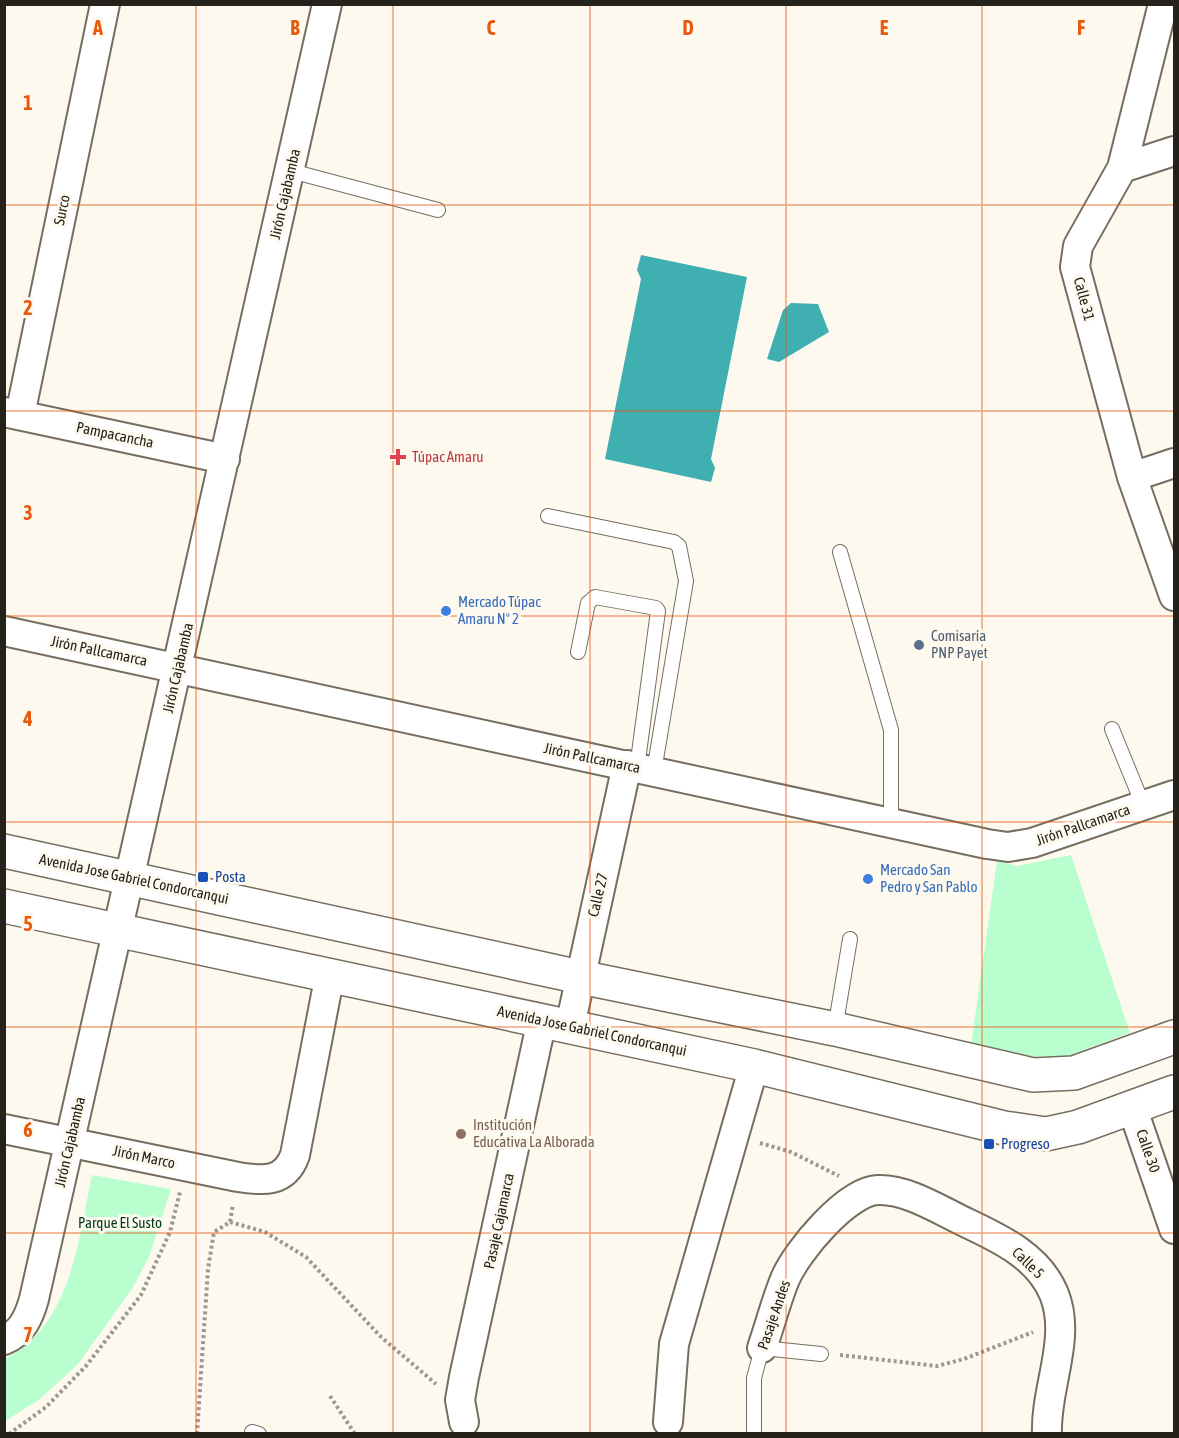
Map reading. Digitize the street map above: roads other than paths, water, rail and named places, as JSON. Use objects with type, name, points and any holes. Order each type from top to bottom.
[{"type":"main road","name":"Avenida Jose Gabriel Condorcanqui","points":[[4,851],[580,977],[835,1029],[1033,1075],[1074,1073],[1174,1037]]},
{"type":"main road","name":"Avenida Jose Gabriel Condorcanqui","points":[[4,906],[754,1066],[1004,1128],[1046,1134],[1078,1127],[1174,1092]]},
{"type":"street","name":"Surco","points":[[12,413],[105,4]]},
{"type":"street","name":"Jirón Cajabamba","points":[[13,1335],[30,1315],[34,1299],[327,4]]},
{"type":"street","name":"Calle 31","points":[[1163,4],[1122,168],[1078,246],[1075,267],[1132,477],[1174,596]]},
{"type":"street","points":[[1122,168],[1174,151]]},
{"type":"street","name":"Pampacancha","points":[[12,413],[225,459]]},
{"type":"street","points":[[1132,477],[1174,463]]},
{"type":"street","name":"Jirón Pallcamarca","points":[[4,631],[1008,847],[1032,843],[1174,795]]},
{"type":"street","name":"Calle 27","points":[[556,1023],[580,977],[639,768]]},
{"type":"street","name":"Jirón Marco","points":[[4,1129],[238,1177],[262,1180],[283,1175],[291,1166],[295,1155],[330,974]]},
{"type":"street","name":"Pasaje Cajamarca","points":[[462,1411],[556,1023]]},
{"type":"street","points":[[668,1422],[674,1344],[754,1066]]},
{"type":"street","name":"Calle 30","points":[[1132,1107],[1174,1229]]},
{"type":"street","name":"Calle 5","points":[[866,1192],[896,1192],[914,1198],[1011,1246],[1043,1274],[1054,1294],[1060,1322],[1047,1434]]},
{"type":"street","name":"Pasaje Andes","points":[[762,1348],[786,1277],[798,1258],[850,1200],[866,1192]]},
{"type":"lane","points":[[291,171],[438,210]]},
{"type":"lane","points":[[548,516],[674,542],[679,546],[686,581],[639,768]]},
{"type":"lane","points":[[840,552],[891,730],[891,822]]},
{"type":"lane","points":[[578,652],[588,603],[595,597],[656,608],[658,611],[639,768]]},
{"type":"lane","points":[[1112,729],[1143,805]]},
{"type":"lane","points":[[835,1029],[850,939]]},
{"type":"lane","points":[[762,1348],[821,1354]]},
{"type":"lane","name":"Pasaje Andes","points":[[754,1434],[754,1378],[762,1348]]},
{"type":"water","points":[[641,255],[747,277],[711,459],[715,468],[711,482],[605,459],[641,279],[637,270]]},
{"type":"water","points":[[791,303],[818,304],[829,332],[779,362],[767,359],[783,310]]},
{"type":"place","name":"Túpac Amaru","points":[[398,457]]},
{"type":"place","name":"Mercado Túpac Amaru N° 2","points":[[446,611]]},
{"type":"place","name":"Comisaría PNP Payet","points":[[919,645]]},
{"type":"place","name":"Posta","points":[[203,877]]},
{"type":"place","name":"Mercado San Pedro y San Pablo","points":[[868,879]]},
{"type":"place","name":"Institución Educativa La Alborada","points":[[461,1134]]},
{"type":"place","name":"Progreso","points":[[989,1144]]},
{"type":"park label","name":"Parque El Susto","points":[[120,1223]]}]
